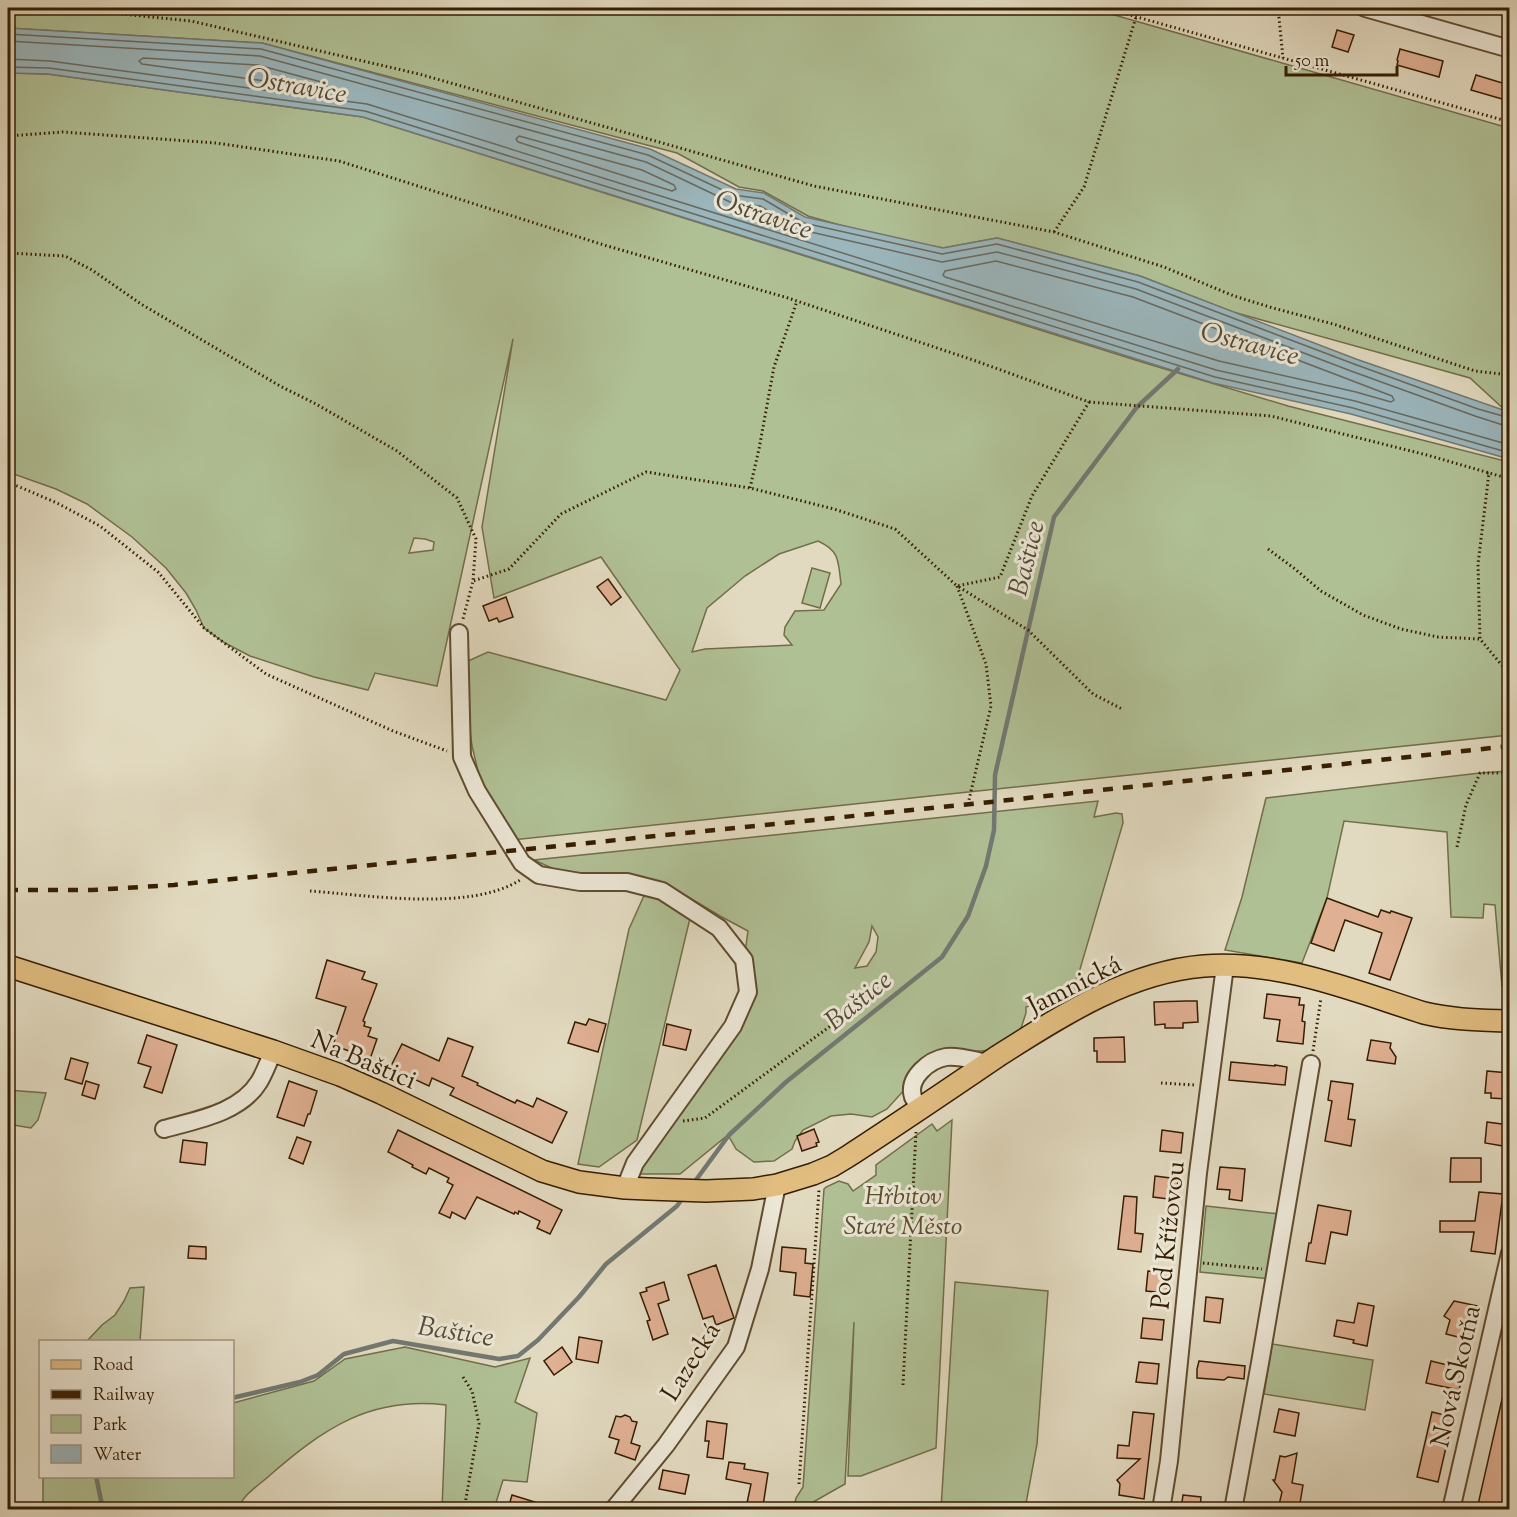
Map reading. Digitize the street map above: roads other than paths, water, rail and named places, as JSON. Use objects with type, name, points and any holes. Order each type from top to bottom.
[{"type":"main road","name":"Na Baštici","points":[[8,966],[359,1082],[542,1171],[579,1182],[625,1188],[697,1191]]},
{"type":"main road","name":"Jamnická","points":[[697,1191],[733,1191],[777,1185],[821,1170],[847,1157],[1035,1033],[1092,1000],[1156,974],[1204,966],[1256,968],[1298,974],[1442,1017],[1509,1021]]},
{"type":"street","points":[[1365,8],[1509,49]]},
{"type":"street","points":[[459,633],[462,757],[477,791],[522,863],[539,875],[580,882],[627,882],[662,891],[719,928],[744,960],[748,992],[733,1026],[635,1162],[625,1188]]},
{"type":"street","name":"Pod Křížovou","points":[[1161,1509],[1169,1461],[1198,1173],[1225,966]]},
{"type":"street","points":[[164,1129],[238,1105],[258,1083],[273,1052]]},
{"type":"street","points":[[921,1108],[913,1097],[913,1086],[916,1077],[924,1067],[944,1058],[958,1057],[988,1064]]},
{"type":"street","points":[[1233,1509],[1311,1065]]},
{"type":"street","name":"Lazecká","points":[[613,1509],[666,1445],[736,1347],[760,1269],[777,1185]]},
{"type":"street","name":"Nová Skotňa","points":[[1451,1509],[1509,1253]]},
{"type":"water","name":"Ostravice","points":[[8,28],[262,43],[650,149],[736,189],[764,193],[805,217],[943,248],[997,238],[1140,276],[1356,359],[1509,412],[1509,459],[1351,414],[1213,383],[363,117],[48,74],[8,73]]},
{"type":"waterway","name":"Baštice","points":[[693,1184],[729,1135],[786,1082],[942,957],[968,916],[986,866],[994,830],[995,775],[1054,517],[1137,407],[1178,369]]},
{"type":"waterway","name":"Baštice","points":[[234,1398],[300,1382],[318,1375],[344,1354],[393,1341],[499,1359],[518,1356],[538,1340],[579,1297],[606,1264],[677,1206],[684,1196]]},
{"type":"waterway","name":"Baštice","points":[[96,1478],[103,1510]]},
{"type":"railway","points":[[8,890],[92,890],[174,885],[981,803],[1510,746]]},
{"type":"park label","name":"Hřbitov Staré Město","points":[[903,1210]]}]
